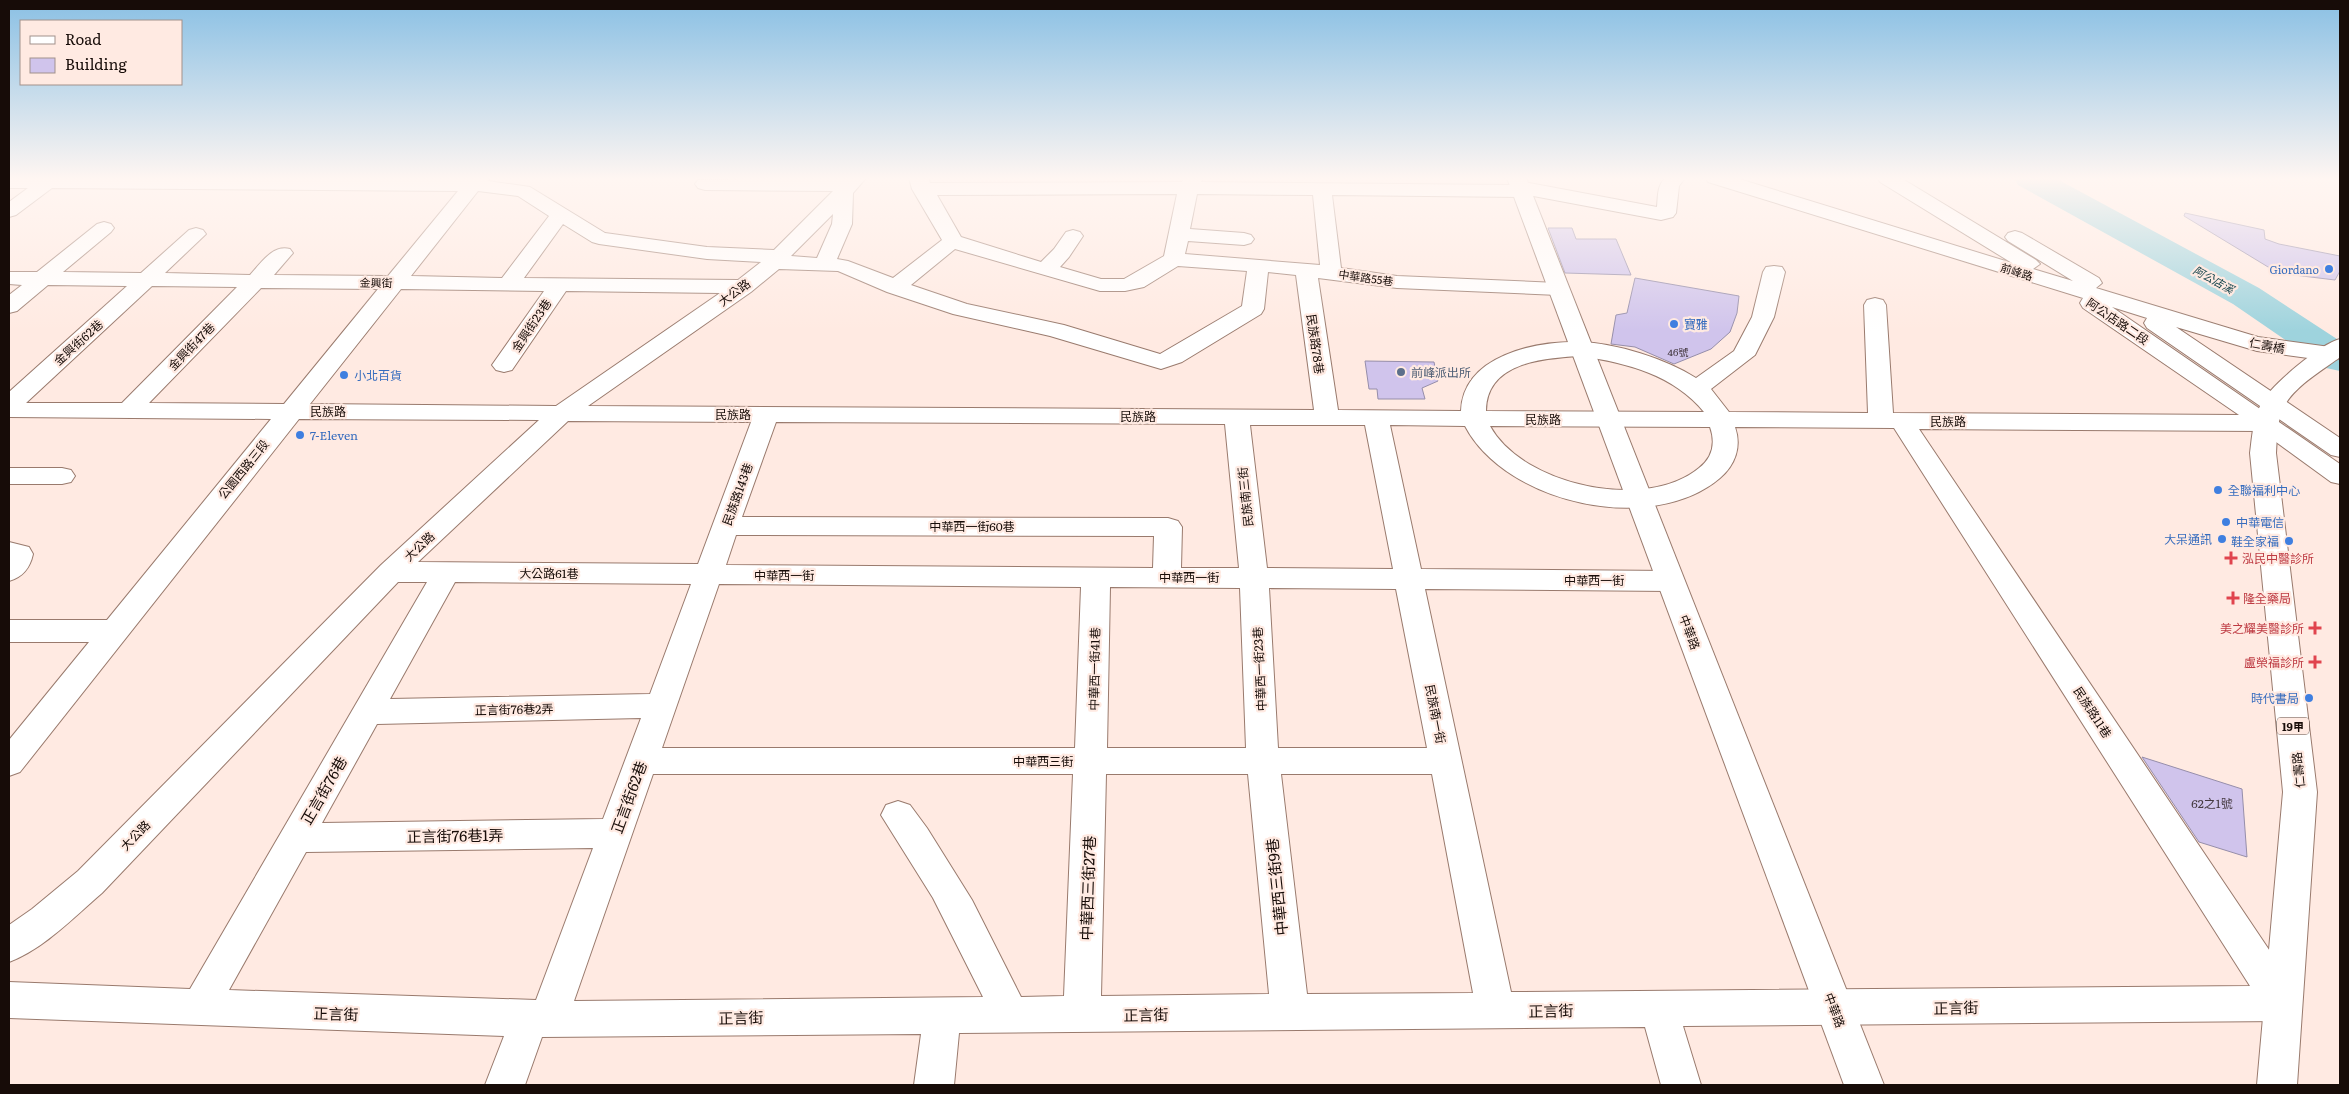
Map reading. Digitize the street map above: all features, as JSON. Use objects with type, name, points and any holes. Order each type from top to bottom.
[{"type":"street","points":[[9,306],[103,229]]},
{"type":"street","name":"公園西路三段","points":[[9,763],[438,229]]},
{"type":"street","points":[[508,284],[549,229]]},
{"type":"street","points":[[584,229],[599,238],[707,253],[841,265],[895,287],[961,309],[1056,330],[1161,362],[1174,357],[1253,310],[1258,266]]},
{"type":"street","name":"大公路","points":[[9,945],[45,920],[90,882],[391,572],[562,413],[742,287],[778,259],[807,229]]},
{"type":"street","points":[[825,263],[840,229]]},
{"type":"street","points":[[946,229],[953,241],[1100,286],[1125,285],[1136,282],[1174,259],[1179,229]]},
{"type":"street","points":[[1331,273],[1332,229]]},
{"type":"street","name":"中華路","points":[[1535,229],[1864,1085]]},
{"type":"street","name":"前峰路","points":[[1881,229],[2204,329]]},
{"type":"street","name":"阿公店路二段","points":[[1972,229],[2270,412],[2340,448]]},
{"type":"street","name":"阿公店路二段","points":[[2003,229],[2130,306],[2270,412],[2340,476]]},
{"type":"street","name":"金興街62巷","points":[[9,405],[148,280],[196,234]]},
{"type":"street","points":[[1179,234],[1244,239]]},
{"type":"street","points":[[1044,270],[1062,253],[1073,236]]},
{"type":"street","points":[[895,287],[953,241]]},
{"type":"street","name":"金興街47巷","points":[[128,411],[282,252]]},
{"type":"street","name":"中華路55巷","points":[[1174,259],[1306,270],[1397,282],[1558,289]]},
{"type":"street","name":"民族路78巷","points":[[1306,270],[1327,417]]},
{"type":"street","points":[[1695,390],[1743,355],[1763,317],[1774,272]]},
{"type":"street","name":"金興街","points":[[9,278],[742,287]]},
{"type":"street","name":"金興街23巷","points":[[504,365],[559,284]]},
{"type":"street","points":[[1875,305],[1892,421]]},
{"type":"street","name":"仁壽橋","points":[[2204,329],[2257,344],[2335,350]]},
{"type":"street","points":[[1581,349],[1610,352],[1646,362],[1678,378],[1695,390],[1704,397],[1721,420],[1727,443],[1719,465],[1699,483],[1667,495],[1639,499],[1586,494],[1545,482],[1512,464],[1487,442],[1475,418],[1475,395],[1486,376],[1508,361],[1538,352],[1581,349]]},
{"type":"street","name":"仁壽橋","points":[[2270,412],[2299,378],[2335,350]]},
{"type":"street","name":"民族路","points":[[9,410],[1892,421],[2270,412]]},
{"type":"street","name":"仁壽路","points":[[2270,412],[2263,453],[2300,792],[2277,1085]]},
{"type":"street","name":"民族路143巷","points":[[708,574],[766,414]]},
{"type":"street","name":"民族南三街","points":[[1237,417],[1254,578]]},
{"type":"street","name":"民族南一街","points":[[1376,418],[1496,1011]]},
{"type":"street","name":"民族路11巷","points":[[1892,421],[2284,1003]]},
{"type":"street","points":[[9,476],[62,476]]},
{"type":"street","name":"中華西一街60巷","points":[[726,526],[1168,527],[1167,577]]},
{"type":"street","points":[[9,552],[19,554],[17,562],[9,571]]},
{"type":"street","name":"大公路61巷","points":[[391,572],[708,574]]},
{"type":"street","name":"正言街76巷","points":[[199,1008],[448,572]]},
{"type":"street","name":"中華西一街","points":[[708,574],[1670,581]]},
{"type":"street","name":"正言街62巷","points":[[505,1085],[539,1019],[615,833],[708,574]]},
{"type":"street","name":"中華西一街41巷","points":[[1092,761],[1096,577]]},
{"type":"street","name":"中華西一街23巷","points":[[1254,578],[1263,761]]},
{"type":"street","points":[[9,631],[114,631]]},
{"type":"street","name":"正言街76巷2弄","points":[[367,712],[660,706]]},
{"type":"street","name":"中華西三街27巷","points":[[1082,1014],[1092,761]]},
{"type":"street","name":"中華西三街9巷","points":[[1263,761],[1290,1013]]},
{"type":"street","name":"中華西三街","points":[[640,762],[1446,761]]},
{"type":"street","points":[[898,816],[934,866],[974,935],[1010,1015]]},
{"type":"street","name":"正言街76巷1弄","points":[[296,838],[615,833]]},
{"type":"street","name":"正言街","points":[[9,1000],[539,1019],[2284,1003]]},
{"type":"street","points":[[1659,1009],[1681,1085]]},
{"type":"street","points":[[934,1085],[942,1016]]},
{"type":"building","points":[[1548,229],[1572,229],[1576,239],[1616,239],[1631,275],[1565,273]]},
{"type":"building","points":[[2206,229],[2260,229],[2264,230],[2265,239],[2279,244],[2340,256],[2340,271],[2335,280],[2278,273]]},
{"type":"building","name":"寶雅","points":[[1635,278],[1739,296],[1737,313],[1730,332],[1711,349],[1674,364],[1635,347],[1611,344],[1616,315],[1627,313]]},
{"type":"building","name":"前峰派出所","points":[[1365,361],[1434,362],[1438,381],[1422,388],[1425,399],[1378,399],[1377,389],[1369,389]]},
{"type":"building","points":[[2142,757],[2242,789],[2247,857],[2199,842]]},
{"type":"waterway","name":"阿公店溪","points":[[2123,229],[2246,296],[2340,359]]},
{"type":"place","name":"Giordano","points":[[2329,269]]},
{"type":"place","name":"寶雅","points":[[1674,324]]},
{"type":"place","name":"前峰派出所","points":[[1401,372]]},
{"type":"place","name":"小北百貨","points":[[344,375]]},
{"type":"place","name":"7-Eleven","points":[[300,435]]},
{"type":"place","name":"全聯福利中心","points":[[2218,490]]},
{"type":"place","name":"中華電信","points":[[2226,522]]},
{"type":"place","name":"大呆通訊","points":[[2222,539]]},
{"type":"place","name":"鞋全家福","points":[[2289,541]]},
{"type":"place","name":"泓民中醫診所","points":[[2231,558]]},
{"type":"place","name":"隆全藥局","points":[[2233,598]]},
{"type":"place","name":"美之耀美醫診所","points":[[2315,628]]},
{"type":"place","name":"盧榮福診所","points":[[2315,662]]},
{"type":"place","name":"時代書局","points":[[2309,698]]}]
